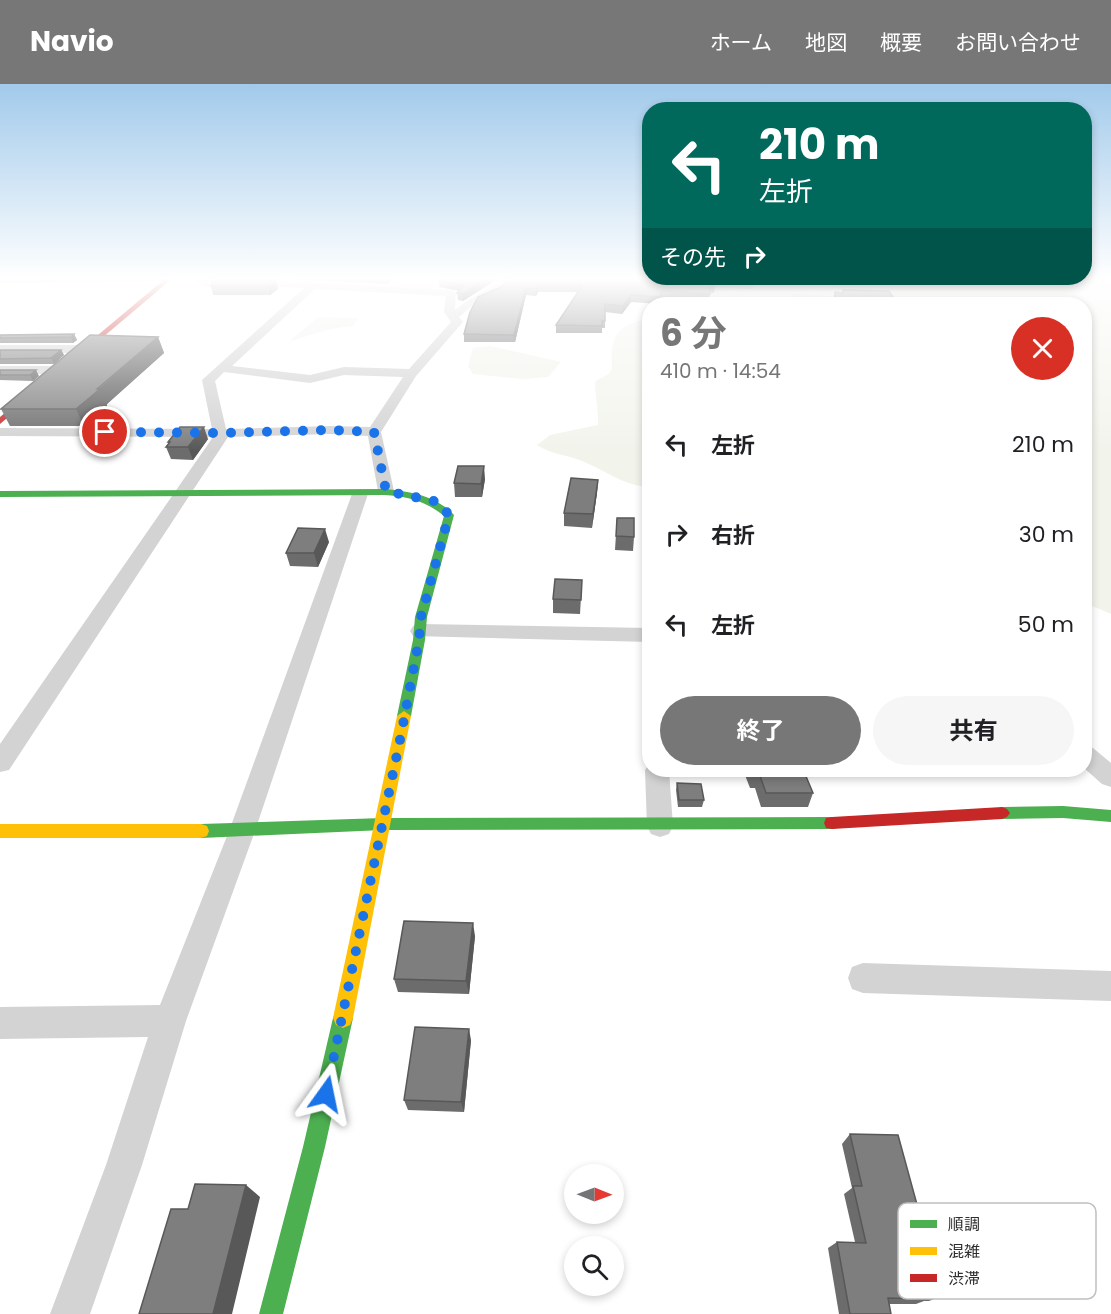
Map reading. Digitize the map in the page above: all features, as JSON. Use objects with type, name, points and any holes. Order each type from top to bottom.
[{"type":"street","points":[[0,421],[101,335]]},
{"type":"street","points":[[0,763],[222,433],[208,380],[258,335]]},
{"type":"street","points":[[386,491],[374,432],[410,373],[443,335]]},
{"type":"street","points":[[0,349],[85,349]]},
{"type":"street","points":[[221,368],[310,379],[344,371],[410,373]]},
{"type":"street","points":[[0,370],[60,370]]},
{"type":"street","points":[[0,432],[222,433],[330,430],[374,432]]},
{"type":"street","points":[[0,494],[360,494],[386,491],[438,502],[449,515],[421,617],[383,824],[305,1188],[271,1314]]},
{"type":"street","points":[[70,1314],[124,1165],[170,1021],[242,831],[360,494]]},
{"type":"street","points":[[420,632],[642,634]]},
{"type":"street","points":[[1092,761],[1111,777]]},
{"type":"street","points":[[657,777],[660,826]]},
{"type":"street","points":[[0,831],[242,831],[383,824],[821,825],[995,813],[1063,812],[1111,816]]},
{"type":"street","points":[[863,978],[1111,986]]},
{"type":"street","points":[[0,1023],[170,1021]]},
{"type":"shaded area","points":[[297,335],[310,335],[290,341]]},
{"type":"shaded area","points":[[642,335],[642,486],[622,481],[582,461],[537,445],[550,435],[598,425],[595,382],[611,371],[615,337]]},
{"type":"shaded area","points":[[1092,335],[1111,335],[1111,614],[1092,606]]},
{"type":"shaded area","points":[[490,346],[561,362],[548,377],[523,379],[473,374],[468,366],[473,348]]},
{"type":"building","points":[[0,335],[73,335],[71,337],[0,338]]},
{"type":"building","points":[[90,335],[158,337],[76,409],[1,409]]},
{"type":"building","points":[[0,350],[61,350],[51,358],[0,359]]},
{"type":"building","points":[[0,370],[36,370],[30,375],[0,375]]},
{"type":"building","points":[[180,427],[204,427],[188,447],[166,447],[170,442],[168,442]]},
{"type":"building","points":[[458,466],[484,466],[481,484],[454,483]]},
{"type":"building","points":[[571,478],[598,480],[593,514],[564,513]]},
{"type":"building","points":[[617,518],[634,518],[634,537],[616,536]]},
{"type":"building","points":[[298,528],[325,529],[314,553],[286,553]]},
{"type":"building","points":[[555,579],[582,580],[581,600],[553,599]]},
{"type":"building","points":[[760,777],[806,777],[813,793],[766,793]]},
{"type":"building","points":[[677,783],[701,784],[704,800],[679,800]]},
{"type":"building","points":[[404,921],[473,923],[466,981],[394,979]]},
{"type":"building","points":[[415,1027],[469,1029],[461,1102],[404,1100]]},
{"type":"building","points":[[850,1134],[898,1135],[917,1203],[898,1203],[898,1298],[888,1298],[891,1314],[850,1314],[837,1242],[866,1243],[853,1186],[862,1186]]},
{"type":"building","points":[[195,1184],[246,1185],[213,1314],[139,1314],[171,1209],[188,1209]]},
{"type":"traffic: fast","points":[[0,494],[384,492],[411,495],[434,504],[449,515],[421,617],[419,640],[404,716]]},
{"type":"traffic: fast","points":[[1002,813],[1063,812],[1111,816]]},
{"type":"traffic: fast","points":[[201,831],[383,824],[832,823]]},
{"type":"traffic: fast","points":[[271,1314],[314,1147],[343,1018]]},
{"type":"traffic: slow","points":[[343,1018],[404,716]]},
{"type":"traffic: slow","points":[[0,831],[201,831]]},
{"type":"traffic: jam","points":[[0,421],[102,335]]},
{"type":"traffic: jam","points":[[832,823],[1002,813]]},
{"type":"route","points":[[105,432],[222,433],[330,430],[374,432],[386,491],[438,502],[449,515],[421,617],[419,640],[401,735],[326,1094]]}]
